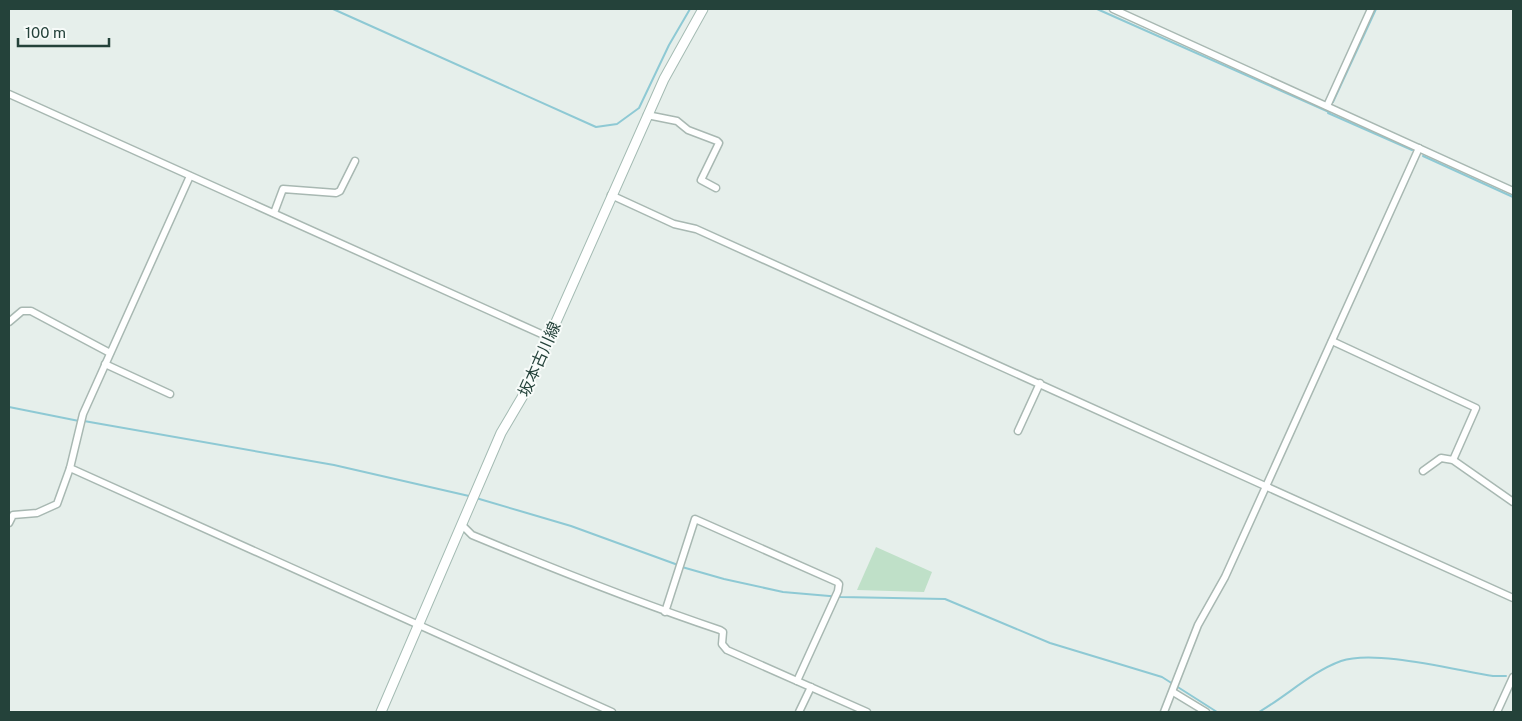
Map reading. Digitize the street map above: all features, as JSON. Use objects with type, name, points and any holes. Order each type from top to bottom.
[{"type":"main road","name":"坂本古川線","points":[[381,712],[469,513],[501,433],[524,394],[647,115],[676,54],[703,9]]},
{"type":"street","points":[[1113,9],[1513,191]]},
{"type":"street","points":[[1327,106],[1371,9]]},
{"type":"street","points":[[9,94],[548,337]]},
{"type":"street","points":[[647,115],[677,122],[688,130],[717,141],[718,143],[701,180],[716,188]]},
{"type":"street","points":[[1164,712],[1198,625],[1225,577],[1419,148]]},
{"type":"street","points":[[274,214],[283,189],[328,193],[340,191],[355,160]]},
{"type":"street","points":[[9,523],[13,515],[37,514],[57,504],[70,468],[82,414],[190,176]]},
{"type":"street","points":[[612,195],[674,224],[705,233],[1267,485],[1513,598]]},
{"type":"street","points":[[9,322],[22,311],[31,311],[110,353]]},
{"type":"street","points":[[1332,342],[1476,408],[1453,460]]},
{"type":"street","points":[[105,364],[170,394]]},
{"type":"street","points":[[1018,431],[1040,383]]},
{"type":"street","points":[[1423,471],[1437,459],[1453,460],[1513,502]]},
{"type":"street","points":[[70,468],[612,712]]},
{"type":"street","points":[[665,612],[695,519],[837,582],[839,584],[838,591],[797,681]]},
{"type":"street","points":[[463,526],[472,535],[581,580],[665,612],[720,630],[723,632],[722,644],[727,650],[867,712]]},
{"type":"street","points":[[1497,712],[1513,677]]},
{"type":"street","points":[[1175,686],[1206,712]]},
{"type":"street","points":[[798,712],[811,687]]},
{"type":"green space","points":[[876,547],[932,572],[924,592],[857,590]]},
{"type":"waterway","points":[[333,9],[596,127],[617,124],[639,108],[669,45],[690,9]]},
{"type":"waterway","points":[[1097,9],[1329,112]]},
{"type":"waterway","points":[[1333,102],[1376,9]]},
{"type":"waterway","points":[[1328,113],[1412,150]]},
{"type":"waterway","points":[[1423,156],[1513,197]]},
{"type":"waterway","points":[[9,407],[79,421]]},
{"type":"waterway","points":[[84,421],[334,465],[469,496]]},
{"type":"waterway","points":[[476,498],[571,526],[678,565]]},
{"type":"waterway","points":[[682,567],[724,579],[783,592],[841,597],[945,599],[1050,643],[1162,677],[1217,712]]},
{"type":"waterway","points":[[1259,712],[1319,671],[1341,661],[1355,658],[1394,659],[1493,676],[1506,676]]}]
